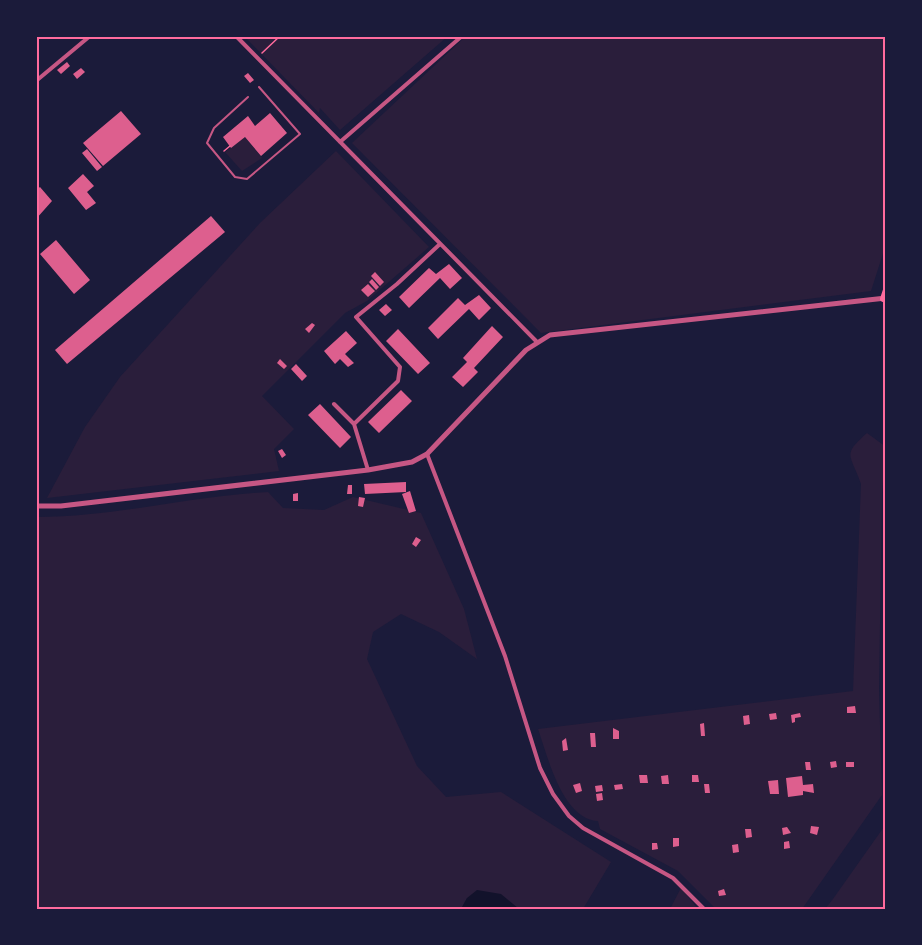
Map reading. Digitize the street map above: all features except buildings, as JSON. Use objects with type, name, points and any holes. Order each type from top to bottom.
[{"type":"main road","points":[[885,298],[886,290]]},
{"type":"main road","points":[[886,547],[886,610]]},
{"type":"street","points":[[36,81],[90,36]]},
{"type":"street","points":[[236,36],[537,342]]},
{"type":"street","points":[[340,142],[462,36]]},
{"type":"street","points":[[354,424],[398,381],[401,374],[400,368],[356,317],[392,289],[440,244]]},
{"type":"street","points":[[36,506],[61,506],[368,470],[412,462],[427,454],[537,342],[561,333],[885,298]]},
{"type":"street","points":[[334,404],[354,424],[368,470]]},
{"type":"street","points":[[427,454],[505,656],[540,768],[552,794],[563,809],[583,828],[673,878],[704,909]]},
{"type":"lane","points":[[248,97],[214,128],[207,143],[235,177],[247,178],[300,134],[259,87]]},
{"type":"path","points":[[257,58],[280,36]]},
{"type":"path","points":[[224,151],[230,146]]},
{"type":"shaded area","points":[[244,36],[448,36],[340,130],[320,108],[319,113]]},
{"type":"shaded area","points":[[466,36],[886,36],[886,244],[871,291],[541,333],[352,143]]},
{"type":"shaded area","points":[[245,137],[262,158],[242,171],[225,152]]},
{"type":"shaded area","points":[[336,151],[429,247],[367,301],[345,313],[262,396],[294,429],[274,449],[279,471],[47,498],[85,427],[120,377],[260,223]]},
{"type":"shaded area","points":[[867,433],[886,447],[882,493],[879,690],[882,795],[802,909],[716,909],[678,871],[600,829],[598,821],[585,818],[575,810],[558,785],[538,729],[853,691],[861,484],[850,456],[854,446]]},
{"type":"shaded area","points":[[268,492],[283,508],[324,510],[353,497],[421,513],[464,609],[477,659],[439,632],[401,614],[373,632],[367,659],[417,766],[446,797],[501,792],[611,862],[583,909],[519,909],[515,906],[467,898],[461,909],[36,909],[37,517],[95,514]]},
{"type":"shaded area","points":[[886,824],[885,909],[825,909],[833,899]]},
{"type":"shaded area","points":[[681,888],[698,909],[670,909]]},
{"type":"shaded area","points":[[477,890],[501,894],[519,909],[461,909],[467,898]]}]
